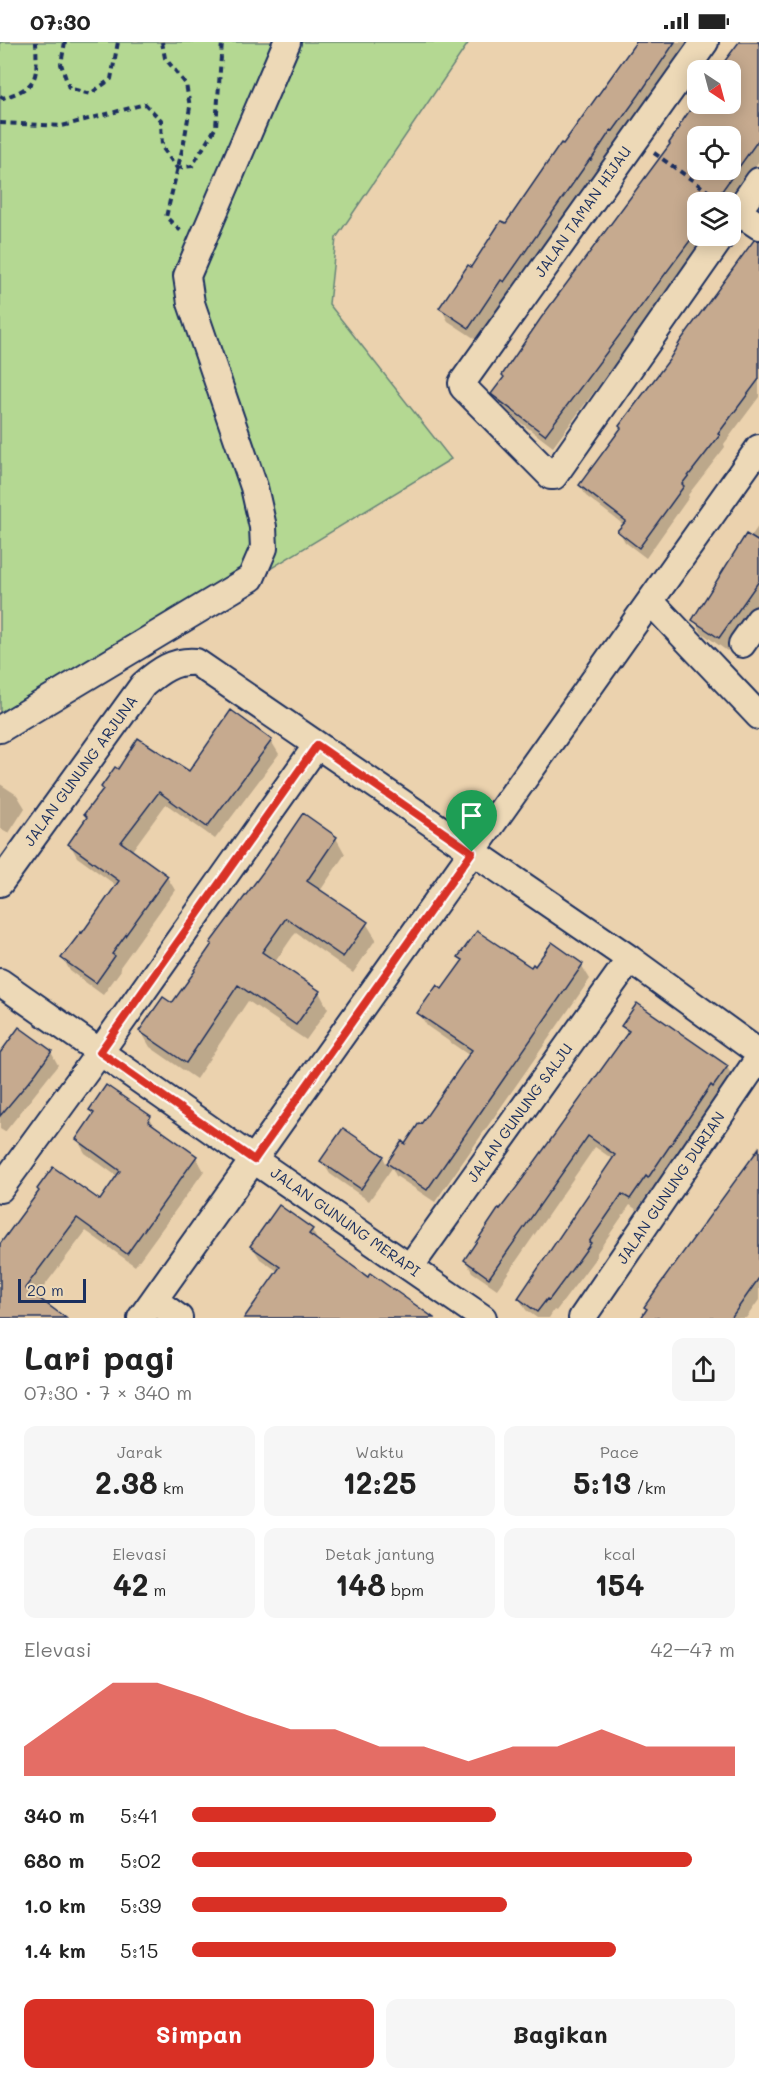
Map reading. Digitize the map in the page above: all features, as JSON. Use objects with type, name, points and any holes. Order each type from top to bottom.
[{"type":"street","points":[[0,729],[251,578],[264,548],[254,488],[188,292],[187,276],[287,42]]},
{"type":"street","name":"JALAN TAMAN HIJAU","points":[[705,42],[462,383],[467,392],[550,476],[555,475],[715,246]]},
{"type":"street","points":[[741,201],[759,181]]},
{"type":"street","points":[[741,217],[759,226]]},
{"type":"street","points":[[179,1318],[148,1309],[759,448]]},
{"type":"street","points":[[645,609],[759,716]]},
{"type":"street","points":[[741,644],[759,620]]},
{"type":"street","name":"JALAN GUNUNG ARJUNA","points":[[0,883],[143,685],[170,666],[184,661],[196,662],[317,745]]},
{"type":"street","points":[[0,1189],[317,745],[630,959],[759,1053]]},
{"type":"street","name":"JALAN GUNUNG SALJU","points":[[410,1267],[630,959]]},
{"type":"street","name":"JALAN GUNUNG MERAPI","points":[[0,982],[483,1318]]},
{"type":"street","name":"JALAN GUNUNG DURIAN","points":[[582,1318],[759,1058]]},
{"type":"path","points":[[0,96],[3,98],[24,91],[37,73],[36,42]]},
{"type":"path","points":[[65,42],[61,64],[69,88],[90,94],[111,79],[117,42]]},
{"type":"path","points":[[162,42],[165,58],[186,84],[190,107],[166,217],[199,248]]},
{"type":"path","points":[[177,168],[192,166],[216,127],[222,42]]},
{"type":"path","points":[[0,123],[62,126],[145,104],[161,120],[162,147],[177,168]]},
{"type":"path","points":[[635,140],[704,192]]},
{"type":"green space","points":[[0,42],[469,42],[336,238],[329,304],[451,459],[0,733]]},
{"type":"building","points":[[636,42],[675,42],[504,282],[501,280],[469,328],[439,308],[468,265],[471,267],[501,221],[506,223],[561,143],[563,144]]},
{"type":"building","points":[[739,42],[759,42],[759,139],[741,164],[741,126],[687,126],[687,180],[730,180],[721,192],[687,192],[687,245],[545,435],[491,394],[541,318],[670,144],[687,114],[741,114],[741,60],[726,60]]},
{"type":"building","points":[[754,240],[759,241],[759,379],[682,484],[684,486],[639,548],[617,531],[626,521],[579,485]]},
{"type":"building","points":[[746,534],[759,542],[759,581],[719,638],[692,620]]},
{"type":"building","points":[[231,710],[272,740],[207,827],[159,792],[121,842],[168,876],[112,954],[115,956],[96,983],[61,958],[119,881],[68,844],[87,817],[84,814],[103,789],[101,787],[115,767],[118,769],[138,738],[189,771]]},
{"type":"building","points":[[303,813],[337,837],[307,881],[368,922],[343,957],[286,918],[262,952],[320,991],[296,1025],[238,985],[186,1063],[139,1031],[163,997],[172,1003],[195,971],[212,944],[210,943]]},
{"type":"building","points":[[477,931],[531,967],[533,964],[535,966],[552,942],[583,964],[427,1190],[387,1163],[402,1141],[405,1144],[419,1123],[421,1124],[472,1050],[417,1013],[437,985],[442,989],[463,960],[458,957]]},
{"type":"building","points":[[637,1003],[728,1066],[713,1087],[711,1085],[648,1178],[646,1176],[630,1199],[622,1194],[589,1242],[591,1243],[549,1300],[547,1299],[537,1312],[518,1298],[615,1155],[588,1136],[489,1278],[464,1260],[499,1208],[516,1188],[629,1031],[621,1026]]},
{"type":"building","points":[[19,1027],[52,1051],[0,1116],[0,1053]]},
{"type":"building","points":[[106,1085],[151,1116],[148,1121],[197,1156],[127,1254],[77,1218],[25,1288],[66,1318],[0,1318],[0,1244],[39,1191],[37,1189],[53,1167],[100,1200],[120,1171],[76,1139],[94,1113],[89,1110]]},
{"type":"building","points":[[343,1128],[384,1156],[361,1189],[320,1161]]},
{"type":"building","points":[[759,1148],[759,1278],[731,1318],[641,1318],[647,1309],[644,1307]]},
{"type":"building","points":[[279,1205],[313,1229],[309,1234],[339,1256],[368,1277],[370,1273],[434,1318],[244,1318],[280,1267],[250,1246]]},
{"type":"route","points":[[317,745],[472,852],[254,1160],[100,1052],[317,745]]}]
